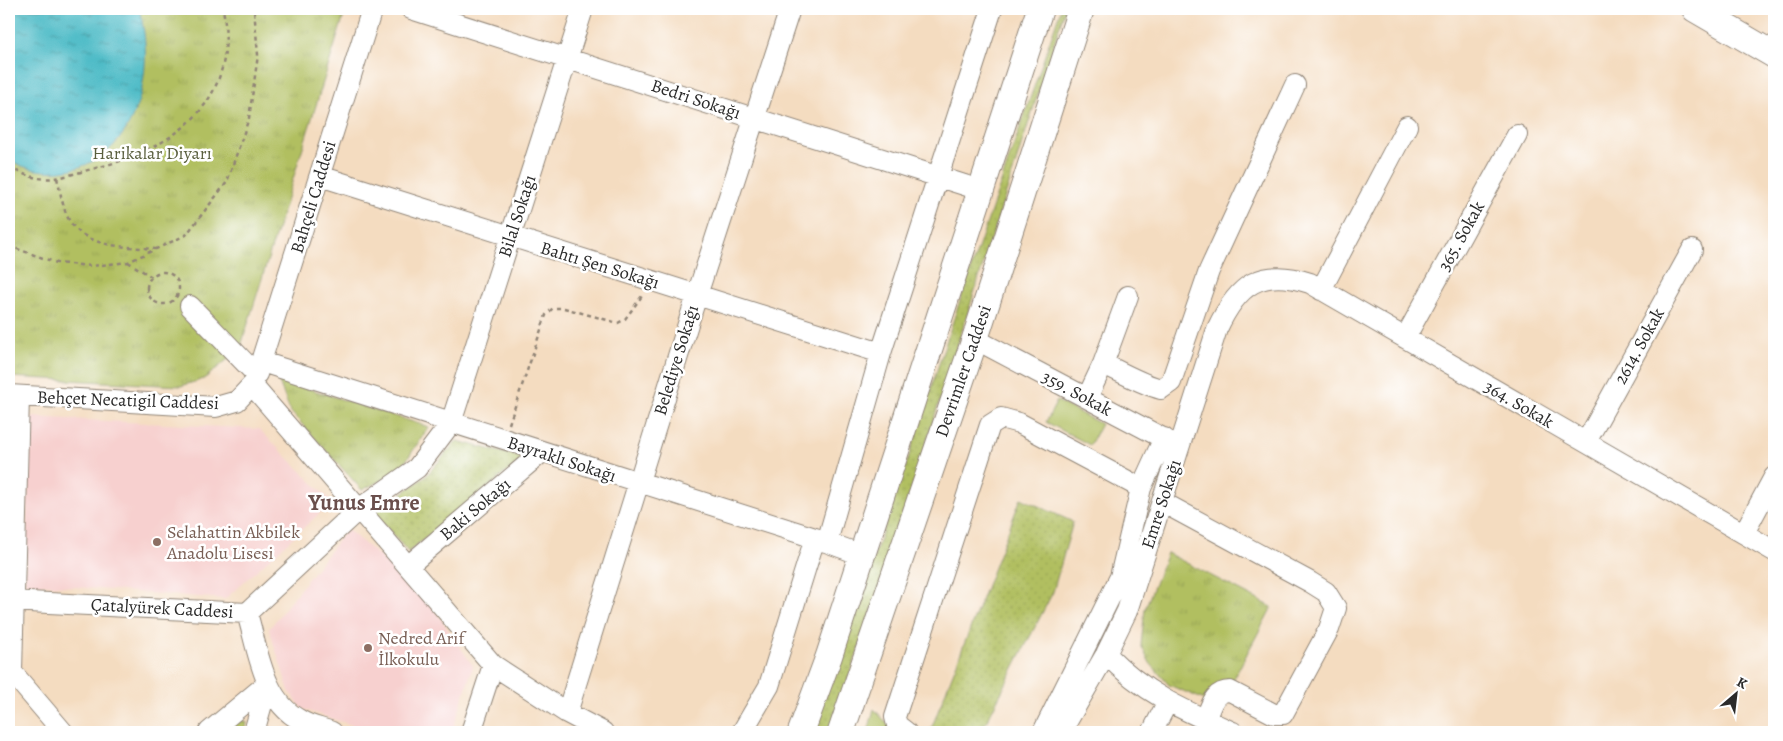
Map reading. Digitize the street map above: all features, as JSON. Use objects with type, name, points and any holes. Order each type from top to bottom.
[{"type":"main road","points":[[801,732],[862,555],[1040,9]]},
{"type":"main road","name":"Devrimler Caddesi","points":[[840,732],[975,339],[1081,9]]},
{"type":"main road","points":[[1695,9],[1774,55]]},
{"type":"street","name":"Bahçeli Caddesi","points":[[257,374],[372,9]]},
{"type":"street","name":"Bedri Sokağı","points":[[411,9],[980,190]]},
{"type":"street","name":"Bilal Sokağı","points":[[247,613],[359,509],[417,468],[451,423],[584,9]]},
{"type":"street","name":"Belediye Sokağı","points":[[567,713],[697,295],[790,9]]},
{"type":"street","points":[[742,732],[769,686],[821,540],[992,9]]},
{"type":"street","points":[[1102,364],[1127,374],[1150,387],[1161,389],[1171,382],[1209,271],[1295,85]]},
{"type":"street","points":[[1321,290],[1407,126]]},
{"type":"street","name":"365. Sokak","points":[[1405,338],[1518,135]]},
{"type":"street","name":"Bahtı Şen Sokağı","points":[[320,176],[882,353]]},
{"type":"street","name":"2614. Sokak","points":[[1586,442],[1692,250]]},
{"type":"street","name":"364. Sokak","points":[[1259,280],[1271,276],[1291,277],[1321,290],[1774,551]]},
{"type":"street","name":"Emre Sokağı","points":[[1061,732],[1106,654],[1127,611],[1162,502],[1172,443],[1217,330],[1236,298],[1247,286],[1259,280]]},
{"type":"street","points":[[1087,398],[1128,296]]},
{"type":"street","points":[[190,306],[257,374],[359,509],[493,665],[567,713],[603,732]]},
{"type":"street","name":"359. Sokak","points":[[975,339],[1172,443]]},
{"type":"street","name":"Behçet Necatigil Caddesi","points":[[14,396],[216,407],[236,401],[257,374]]},
{"type":"street","name":"Bayraklı Sokağı","points":[[257,374],[451,423],[821,540],[862,555]]},
{"type":"street","points":[[14,396],[10,673],[63,732]]},
{"type":"street","points":[[906,732],[898,725],[895,717],[990,425],[1002,418],[1019,423],[1141,488]]},
{"type":"street","points":[[1043,732],[1120,577],[1141,488],[1172,443]]},
{"type":"street","name":"Baki Sokağı","points":[[408,566],[542,452]]},
{"type":"street","points":[[1744,533],[1774,477]]},
{"type":"street","points":[[1162,502],[1310,582],[1326,592],[1336,608],[1330,629],[1283,714],[1274,714],[1230,691],[1222,691],[1216,696],[1205,720]]},
{"type":"street","name":"Çatalyürek Caddesi","points":[[11,601],[247,613],[268,683],[278,701],[288,712],[300,720],[332,732]]},
{"type":"street","points":[[1106,654],[1138,683],[1167,703],[1233,732]]},
{"type":"street","points":[[471,732],[493,665]]},
{"type":"street","points":[[209,732],[268,683]]},
{"type":"street","points":[[254,732],[268,683]]},
{"type":"street","points":[[1152,732],[1167,703]]},
{"type":"path","points":[[9,167],[34,178],[46,180],[57,178],[111,164],[143,153],[159,146],[191,123],[204,106],[222,66],[225,48],[224,9]]},
{"type":"path","points":[[9,246],[57,264],[92,266],[128,262],[186,235],[227,182],[249,118],[258,54],[254,9]]},
{"type":"path","points":[[57,178],[67,216],[90,239],[102,244],[156,249]]},
{"type":"path","points":[[128,262],[152,276]]},
{"type":"path","points":[[162,272],[173,275],[179,284],[178,296],[170,303],[159,304],[150,298],[147,287],[152,276],[162,272]]},
{"type":"path","points":[[504,440],[546,315],[553,308],[564,308],[618,323],[625,319],[652,281]]},
{"type":"shaded area","name":"Selahattin Akbilek Anadolu Lisesi","points":[[30,417],[259,429],[332,502],[225,599],[25,583]]},
{"type":"shaded area","name":"Nedred Arif İlkokulu","points":[[347,529],[423,593],[473,666],[452,732],[374,732],[302,709],[289,691],[269,629]]},
{"type":"green space","name":"Harikalar Diyarı","points":[[9,9],[346,9],[240,349],[204,379],[181,386],[9,377]]},
{"type":"green space","points":[[1061,9],[1065,9],[879,590],[830,732],[812,732],[907,462],[954,318]]},
{"type":"green space","points":[[278,379],[429,427],[399,471],[362,490],[290,411]]},
{"type":"green space","points":[[1057,401],[1101,424],[1090,445],[1046,422]]},
{"type":"green space","points":[[457,441],[524,458],[408,552],[374,513],[425,477]]},
{"type":"green space","points":[[1021,498],[1073,522],[1053,592],[981,732],[930,732]]},
{"type":"green space","points":[[1167,553],[1272,607],[1219,706],[1169,685],[1150,663],[1141,645],[1145,609]]},
{"type":"green space","points":[[874,709],[895,732],[868,732]]},
{"type":"green space","points":[[233,718],[247,722],[245,732],[216,732]]},
{"type":"water","points":[[9,9],[139,9],[144,33],[145,58],[143,83],[136,108],[126,130],[111,148],[91,162],[67,170],[52,172],[22,166],[9,159]]},
{"type":"place","name":"Selahattin Akbilek Anadolu Lisesi","points":[[157,542]]},
{"type":"place","name":"Nedred Arif İlkokulu","points":[[368,648]]},
{"type":"district","name":"Yunus Emre","points":[[364,503]]}]
